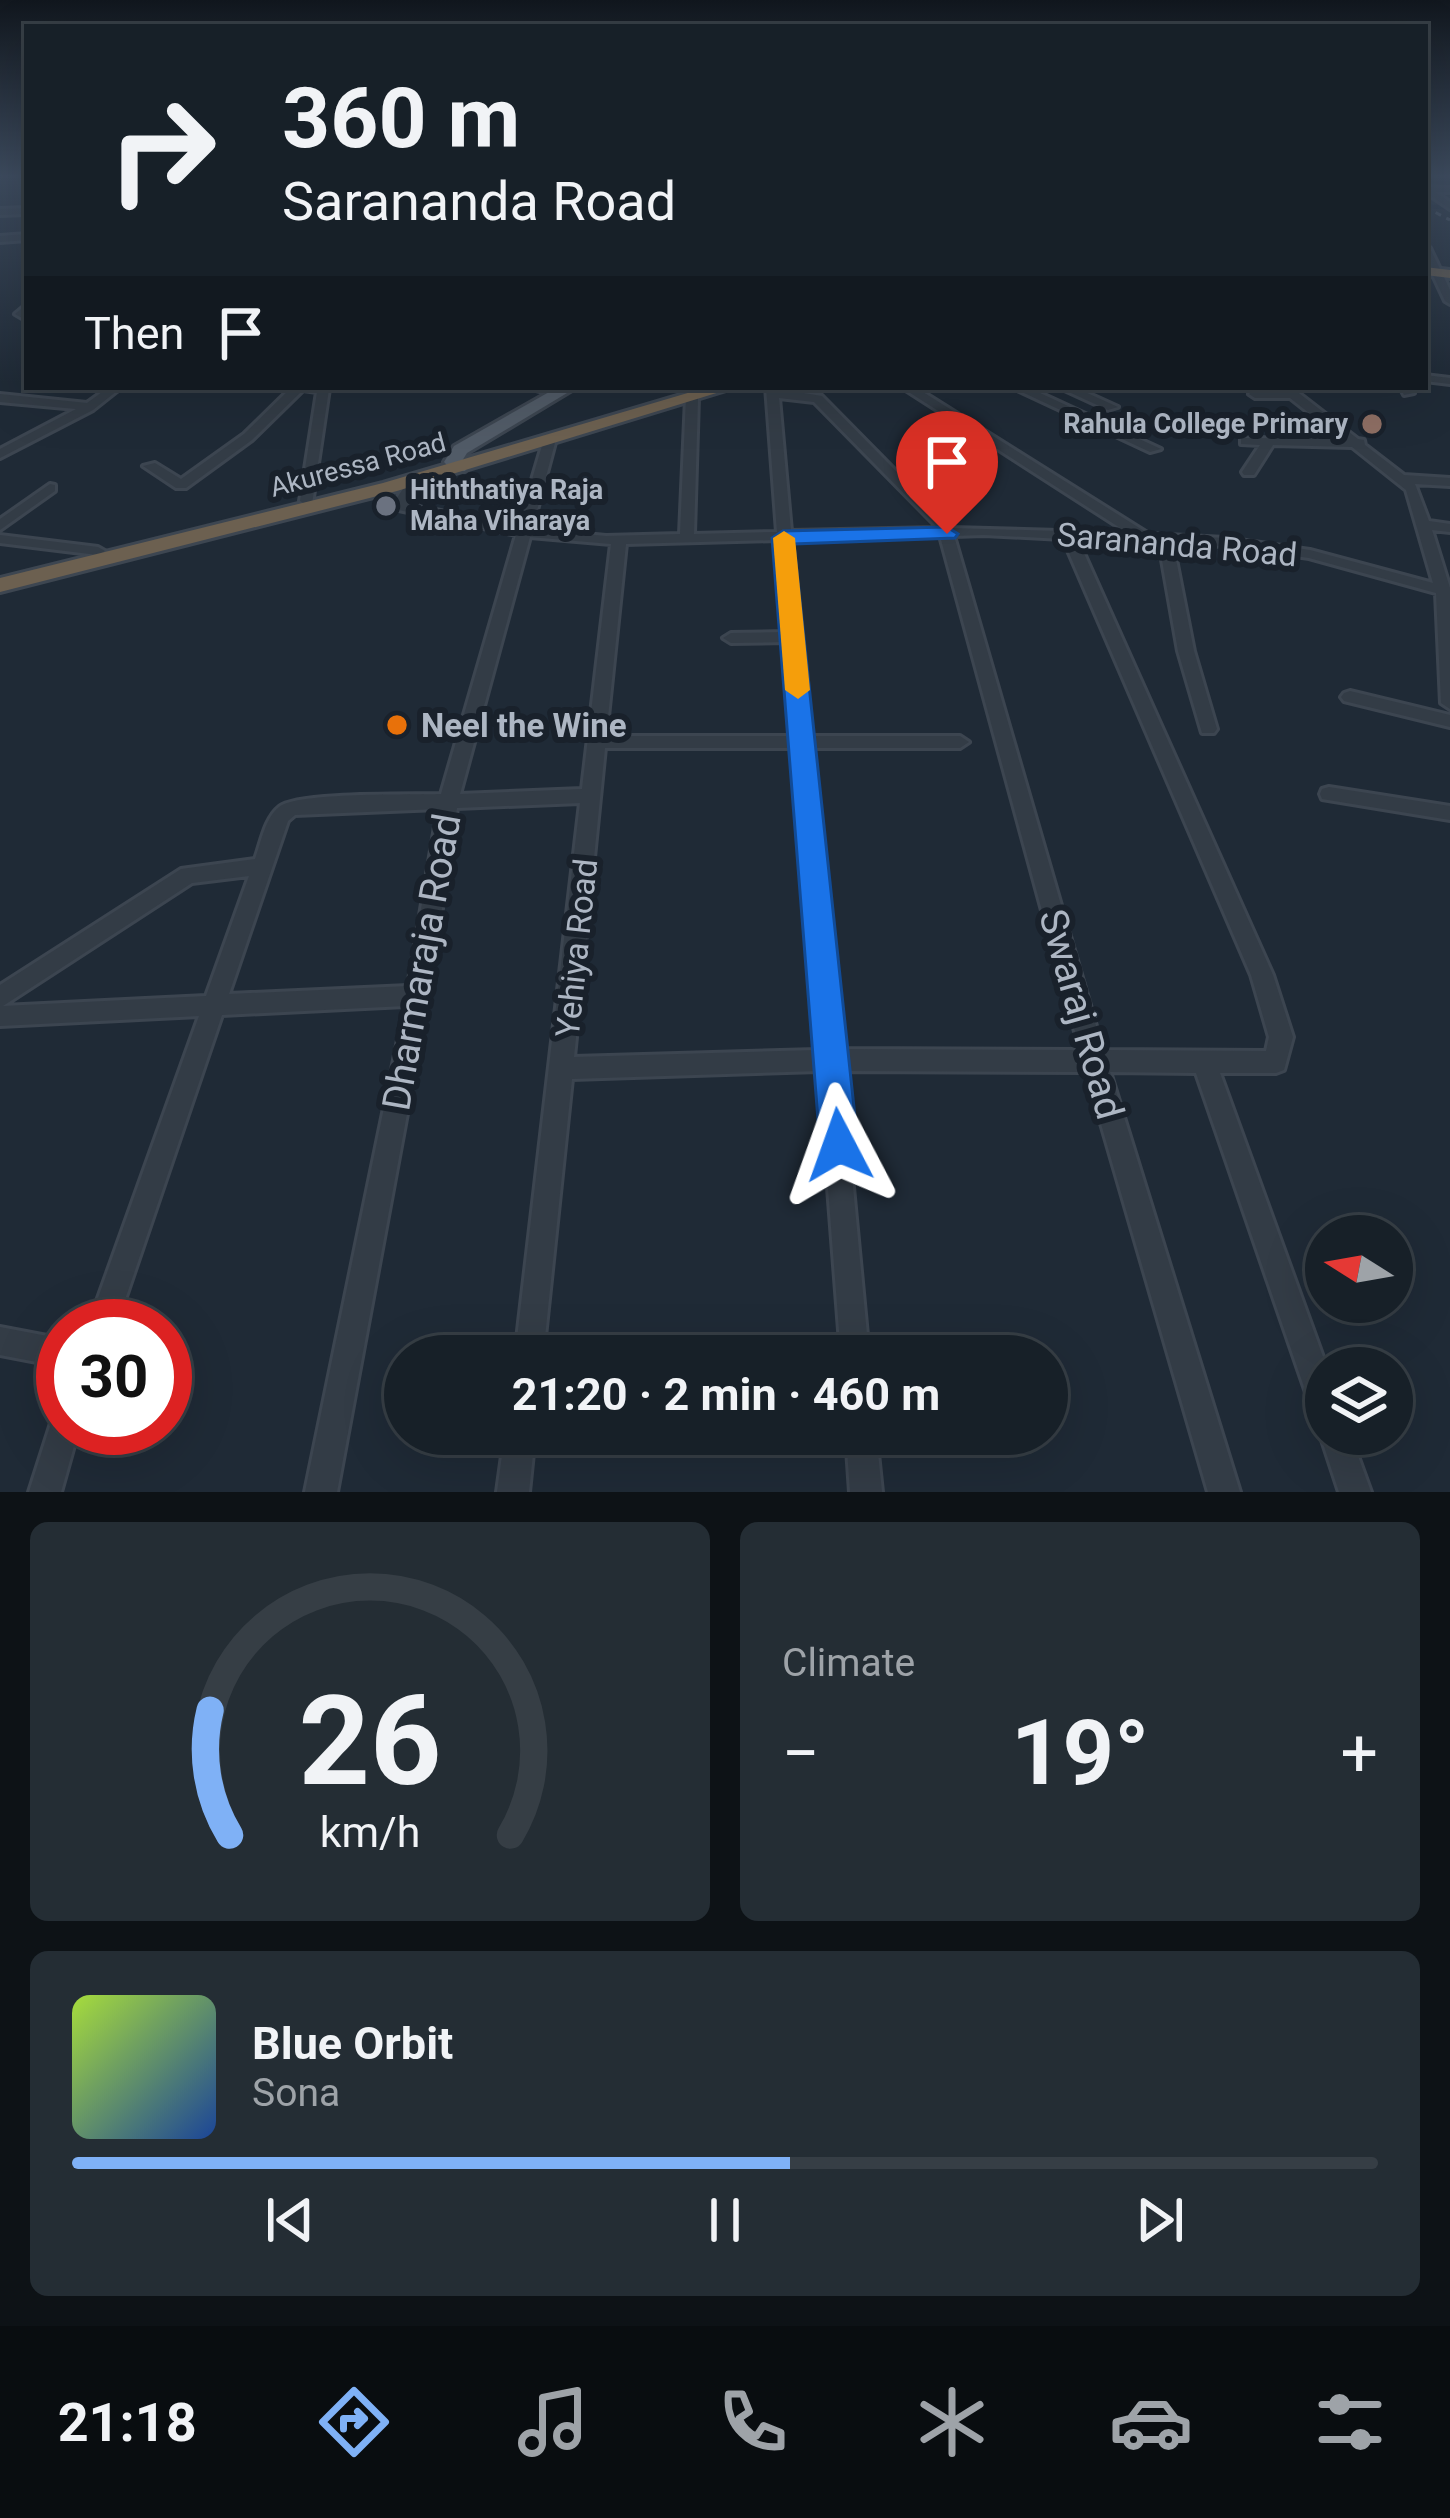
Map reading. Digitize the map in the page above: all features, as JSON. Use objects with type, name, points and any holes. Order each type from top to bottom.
[{"type":"highway","name":"Akuressa Road","points":[[0,582],[550,439],[699,392]]},
{"type":"highway","name":"Akuressa Road","points":[[0,582],[98,551],[416,479],[699,392]]},
{"type":"main road","points":[[456,464],[460,450],[564,390]]},
{"type":"street","points":[[1437,271],[1450,301]]},
{"type":"street","points":[[0,454],[112,390]]},
{"type":"street","points":[[150,466],[182,485],[248,437],[299,390]]},
{"type":"street","points":[[307,501],[323,390]]},
{"type":"street","points":[[912,390],[1144,537]]},
{"type":"street","points":[[1024,390],[1155,449]]},
{"type":"street","points":[[1071,390],[1112,407]]},
{"type":"street","points":[[1255,394],[1288,390],[1405,479],[1444,590],[1450,703]]},
{"type":"street","points":[[853,1335],[772,391],[818,399],[947,534]]},
{"type":"street","points":[[687,539],[699,392]]},
{"type":"street","points":[[0,398],[89,407]]},
{"type":"street","name":"Dharmaraja Road","points":[[321,1492],[418,994],[448,804],[520,532],[550,439]]},
{"type":"street","points":[[1245,441],[1360,443]]},
{"type":"street","points":[[1250,472],[1268,443]]},
{"type":"street","name":"Sarananda Road","points":[[416,479],[399,506],[520,532],[619,540],[947,534],[1144,537],[1283,548],[1444,590]]},
{"type":"street","points":[[1405,479],[1450,482]]},
{"type":"street","points":[[0,526],[50,488]]},
{"type":"street","points":[[1424,525],[1450,528]]},
{"type":"street","name":"Swaraj Road","points":[[947,534],[1095,1062],[1224,1492]]},
{"type":"street","points":[[563,1068],[832,1060],[1276,1062],[1281,1037],[1262,975],[1068,534]]},
{"type":"street","points":[[0,539],[98,551]]},
{"type":"street","points":[[1165,539],[1186,651],[1208,729]]},
{"type":"street","name":"Yehiya Road","points":[[531,1335],[601,742],[619,540]]},
{"type":"street","points":[[731,638],[793,638]]},
{"type":"street","points":[[1351,697],[1450,721]]},
{"type":"street","points":[[601,742],[960,742]]},
{"type":"street","points":[[1329,794],[1450,813]]},
{"type":"street","points":[[111,1299],[280,817],[290,808],[593,796]]},
{"type":"street","points":[[0,997],[188,875],[259,867]]},
{"type":"street","points":[[0,1016],[418,994]]},
{"type":"street","points":[[1205,1064],[1305,1347]]},
{"type":"street","points":[[0,1341],[36,1348]]},
{"type":"street","points":[[45,1492],[56,1455]]},
{"type":"street","points":[[513,1492],[517,1455]]},
{"type":"street","points":[[863,1455],[866,1492]]},
{"type":"street","points":[[1342,1455],[1355,1492]]},
{"type":"slow traffic","points":[[784,538],[798,690]]},
{"type":"place","name":"Rahula College Primary","points":[[1372,424]]},
{"type":"place","name":"Hiththatiya Raja Maha Viharaya","points":[[386,506]]},
{"type":"place","name":"Neel the Wine","points":[[397,725]]},
{"type":"route","points":[[839,1145],[783,538],[947,534]]}]
